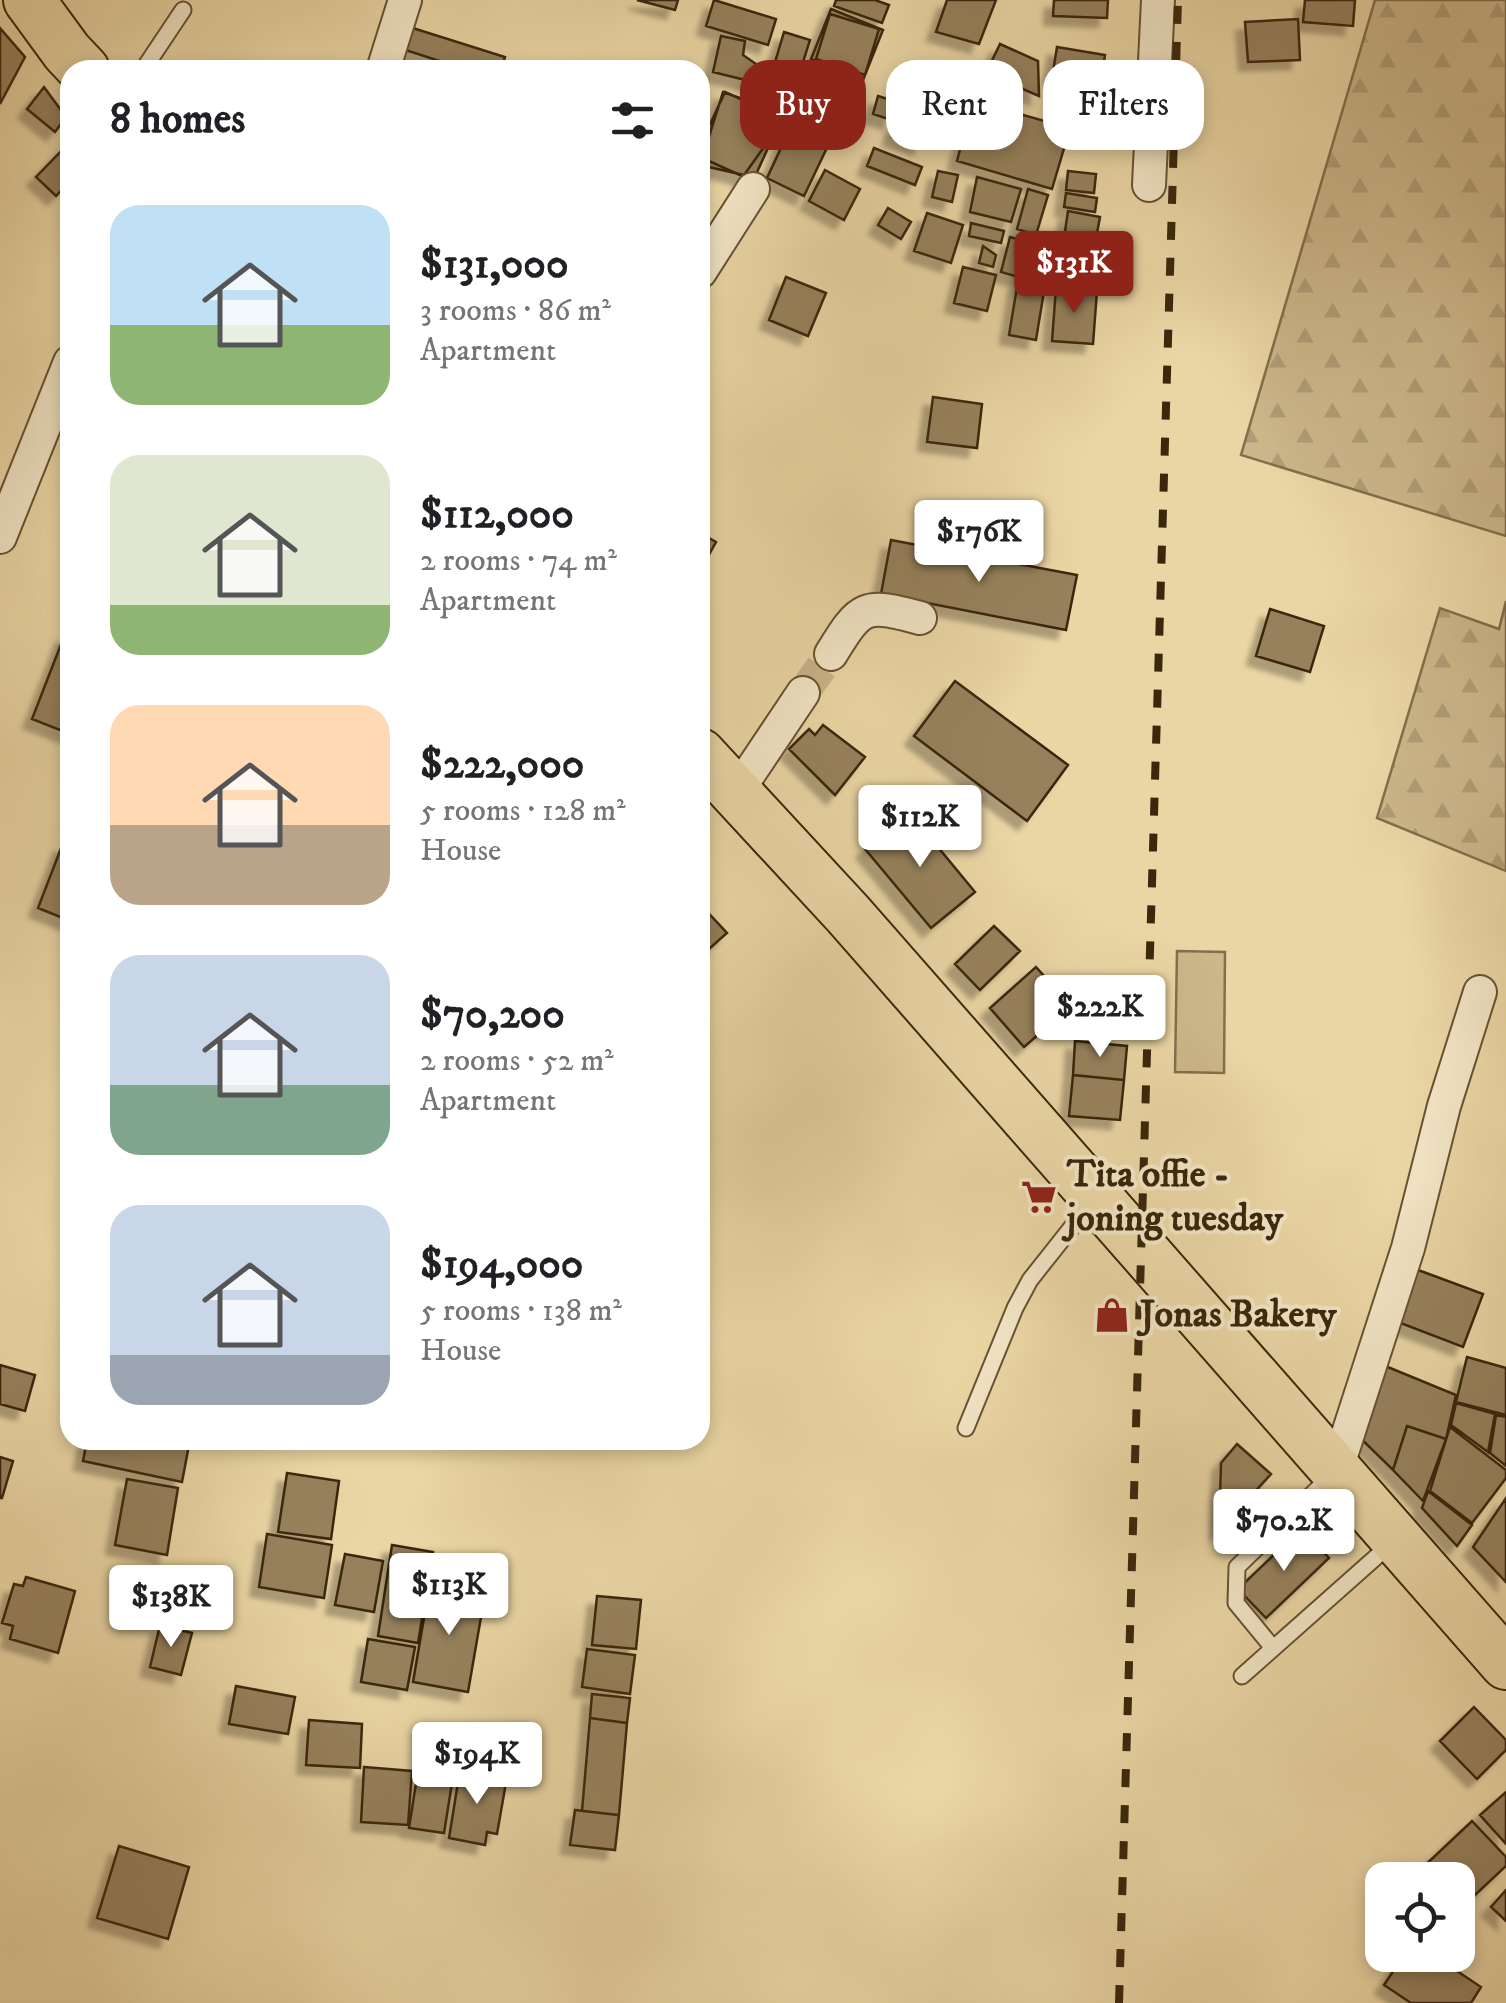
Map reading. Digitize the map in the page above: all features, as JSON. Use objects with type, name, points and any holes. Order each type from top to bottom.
[{"type":"main road","points":[[28,0],[74,60]]},
{"type":"main road","points":[[710,765],[848,914],[1506,1664]]},
{"type":"street","points":[[386,60],[405,0]]},
{"type":"street","points":[[1149,185],[1158,0]]},
{"type":"street","points":[[710,256],[753,189]]},
{"type":"street","points":[[0,537],[60,387]]},
{"type":"street","points":[[830,654],[856,615],[880,607],[920,618]]},
{"type":"street","points":[[736,792],[803,692]]},
{"type":"street","points":[[1336,1471],[1408,1248],[1444,1106],[1480,992]]},
{"type":"lane","points":[[150,60],[183,10]]},
{"type":"lane","points":[[966,1428],[1014,1308],[1030,1280],[1096,1196]]},
{"type":"lane","points":[[1273,1648],[1236,1603],[1237,1567],[1336,1471]]},
{"type":"lane","points":[[1242,1676],[1396,1539]]},
{"type":"green space","points":[[1375,0],[1506,0],[1506,536],[1241,455]]},
{"type":"green space","points":[[1506,601],[1506,871],[1377,818],[1440,608],[1499,629]]},
{"type":"green space","points":[[1177,951],[1225,952],[1224,1073],[1175,1072]]},
{"type":"building","points":[[637,0],[678,0],[675,10]]},
{"type":"building","points":[[714,0],[776,19],[768,45],[706,26]]},
{"type":"building","points":[[836,0],[875,0],[889,5],[882,23],[834,6]]},
{"type":"building","points":[[947,0],[996,0],[979,44],[936,32]]},
{"type":"building","points":[[1054,0],[1108,0],[1107,18],[1053,16]]},
{"type":"building","points":[[1305,0],[1355,0],[1353,26],[1303,22]]},
{"type":"building","points":[[831,9],[883,30],[866,72],[866,60],[811,59]]},
{"type":"building","points":[[830,14],[879,29],[866,72],[866,60],[816,59]]},
{"type":"building","points":[[1298,19],[1300,60],[1248,62],[1245,22]]},
{"type":"building","points":[[400,24],[505,57],[436,60],[393,46]]},
{"type":"building","points":[[0,28],[25,57],[0,104]]},
{"type":"building","points":[[784,32],[810,40],[804,60],[776,60]]},
{"type":"building","points":[[721,36],[745,41],[743,55],[750,60],[740,60],[740,79],[713,72]]},
{"type":"building","points":[[1000,44],[1038,61],[1039,96],[1023,89],[1023,60],[992,60]]},
{"type":"building","points":[[1057,47],[1105,55],[1104,60],[1055,60]]},
{"type":"building","points":[[44,87],[60,109],[60,125],[55,132],[27,109]]},
{"type":"building","points":[[723,92],[740,98],[740,150],[762,150],[744,175],[710,167],[710,133]]},
{"type":"building","points":[[725,92],[740,99],[740,150],[767,150],[753,181],[710,162],[710,124]]},
{"type":"building","points":[[878,96],[886,99],[886,118],[873,114]]},
{"type":"building","points":[[1023,115],[1043,120],[1043,150],[1064,150],[1052,189],[957,161],[960,150],[1023,150]]},
{"type":"building","points":[[874,148],[922,167],[915,185],[867,166]]},
{"type":"building","points":[[780,150],[826,150],[804,196],[767,178]]},
{"type":"building","points":[[60,152],[60,192],[56,196],[36,177]]},
{"type":"building","points":[[825,170],[860,189],[844,220],[809,201]]},
{"type":"building","points":[[938,171],[958,175],[952,202],[932,197]]},
{"type":"building","points":[[1068,171],[1096,174],[1094,193],[1066,190]]},
{"type":"building","points":[[977,177],[1021,189],[1011,222],[970,212]]},
{"type":"building","points":[[1028,189],[1048,195],[1036,235],[1017,229]]},
{"type":"building","points":[[1066,193],[1097,198],[1095,212],[1064,207]]},
{"type":"building","points":[[888,208],[911,222],[901,239],[878,225]]},
{"type":"building","points":[[1068,211],[1100,217],[1095,244],[1064,238]]},
{"type":"building","points":[[927,213],[963,225],[951,263],[914,251]]},
{"type":"building","points":[[971,223],[1004,231],[1001,243],[969,236]]},
{"type":"building","points":[[1010,237],[1034,244],[1025,279],[1001,272]]},
{"type":"building","points":[[1039,242],[1072,251],[1065,282],[1031,273]]},
{"type":"building","points":[[1080,245],[1101,247],[1091,287],[1072,284]]},
{"type":"building","points":[[983,246],[996,255],[993,267],[979,263]]},
{"type":"building","points":[[963,267],[996,275],[987,311],[954,303]]},
{"type":"building","points":[[786,277],[826,293],[808,336],[769,320]]},
{"type":"building","points":[[1018,281],[1045,285],[1036,340],[1009,335]]},
{"type":"building","points":[[1056,288],[1097,291],[1093,344],[1052,341]]},
{"type":"building","points":[[933,397],[982,404],[977,448],[927,442]]},
{"type":"building","points":[[891,540],[1077,575],[1066,630],[881,594]]},
{"type":"building","points":[[1270,609],[1324,626],[1310,672],[1256,656]]},
{"type":"building","points":[[60,647],[60,730],[32,719]]},
{"type":"building","points":[[955,681],[1068,765],[1027,821],[914,736]]},
{"type":"building","points":[[823,725],[865,757],[835,795],[789,749],[809,729],[815,735]]},
{"type":"building","points":[[909,812],[975,892],[931,928],[865,849]]},
{"type":"building","points":[[60,851],[60,917],[38,908]]},
{"type":"building","points":[[710,915],[727,933],[710,948]]},
{"type":"building","points":[[994,926],[1020,951],[980,990],[955,964]]},
{"type":"building","points":[[1036,967],[1071,1006],[1024,1047],[990,1008]]},
{"type":"building","points":[[1075,1041],[1127,1046],[1124,1080],[1073,1075]]},
{"type":"building","points":[[1073,1075],[1124,1080],[1120,1120],[1069,1116]]},
{"type":"building","points":[[1410,1267],[1483,1294],[1463,1347],[1390,1319]]},
{"type":"building","points":[[1467,1357],[1506,1368],[1506,1415],[1456,1402]]},
{"type":"building","points":[[1378,1363],[1456,1395],[1446,1439],[1407,1426],[1393,1470],[1351,1429]]},
{"type":"building","points":[[0,1365],[35,1375],[25,1411],[0,1404]]},
{"type":"building","points":[[1456,1403],[1495,1414],[1488,1452],[1451,1425]]},
{"type":"building","points":[[1496,1415],[1506,1417],[1506,1466],[1490,1453]]},
{"type":"building","points":[[1407,1426],[1446,1439],[1423,1501],[1393,1470]]},
{"type":"building","points":[[1450,1427],[1506,1470],[1506,1478],[1472,1523],[1430,1491]]},
{"type":"building","points":[[1237,1444],[1271,1474],[1219,1531],[1221,1463]]},
{"type":"building","points":[[85,1450],[188,1450],[182,1482],[83,1461]]},
{"type":"building","points":[[0,1457],[13,1461],[2,1498],[0,1498]]},
{"type":"building","points":[[287,1473],[339,1481],[331,1539],[278,1532]]},
{"type":"building","points":[[127,1479],[178,1488],[167,1555],[115,1545]]},
{"type":"building","points":[[1428,1491],[1472,1525],[1457,1546],[1422,1508]]},
{"type":"building","points":[[1506,1498],[1506,1582],[1473,1547]]},
{"type":"building","points":[[1301,1529],[1329,1558],[1266,1618],[1238,1589]]},
{"type":"building","points":[[267,1534],[332,1545],[324,1598],[259,1587]]},
{"type":"building","points":[[392,1545],[433,1552],[418,1643],[378,1636]]},
{"type":"building","points":[[345,1554],[383,1561],[374,1612],[335,1605]]},
{"type":"building","points":[[26,1577],[75,1591],[58,1653],[10,1639],[13,1626],[2,1623],[14,1584],[23,1586]]},
{"type":"building","points":[[430,1583],[485,1594],[468,1692],[413,1682]]},
{"type":"building","points":[[597,1596],[641,1600],[636,1649],[592,1645]]},
{"type":"building","points":[[160,1625],[192,1633],[181,1675],[150,1667]]},
{"type":"building","points":[[368,1639],[415,1647],[407,1690],[361,1682]]},
{"type":"building","points":[[587,1649],[635,1655],[630,1694],[582,1687]]},
{"type":"building","points":[[236,1686],[295,1697],[288,1734],[229,1724]]},
{"type":"building","points":[[592,1694],[630,1698],[627,1723],[590,1718]]},
{"type":"building","points":[[1474,1707],[1506,1740],[1506,1750],[1477,1779],[1440,1741]]},
{"type":"building","points":[[590,1718],[627,1723],[619,1815],[582,1811]]},
{"type":"building","points":[[309,1720],[362,1724],[360,1768],[306,1765]]},
{"type":"building","points":[[364,1767],[412,1771],[408,1825],[361,1822]]},
{"type":"building","points":[[460,1770],[507,1777],[497,1834],[487,1832],[485,1845],[449,1838]]},
{"type":"building","points":[[417,1777],[452,1783],[444,1833],[409,1828]]},
{"type":"building","points":[[1506,1792],[1506,1844],[1480,1815]]},
{"type":"building","points":[[575,1810],[619,1815],[615,1850],[570,1845]]},
{"type":"building","points":[[1472,1821],[1506,1857],[1506,1866],[1475,1895],[1475,1862],[1428,1862]]},
{"type":"building","points":[[119,1846],[189,1867],[168,1939],[97,1918]]},
{"type":"building","points":[[1506,1890],[1506,1921],[1491,1907]]},
{"type":"building","points":[[1393,1972],[1458,1972],[1481,1987],[1471,2003],[1411,2003],[1384,1985]]},
{"type":"tunnel","points":[[803,693],[831,654]]},
{"type":"railway","points":[[1119,2003],[1178,0]]},
{"type":"place","name":"Tita offie - joning tuesday","points":[[1039,1197]]},
{"type":"place","name":"Jonas Bakery","points":[[1112,1315]]}]
